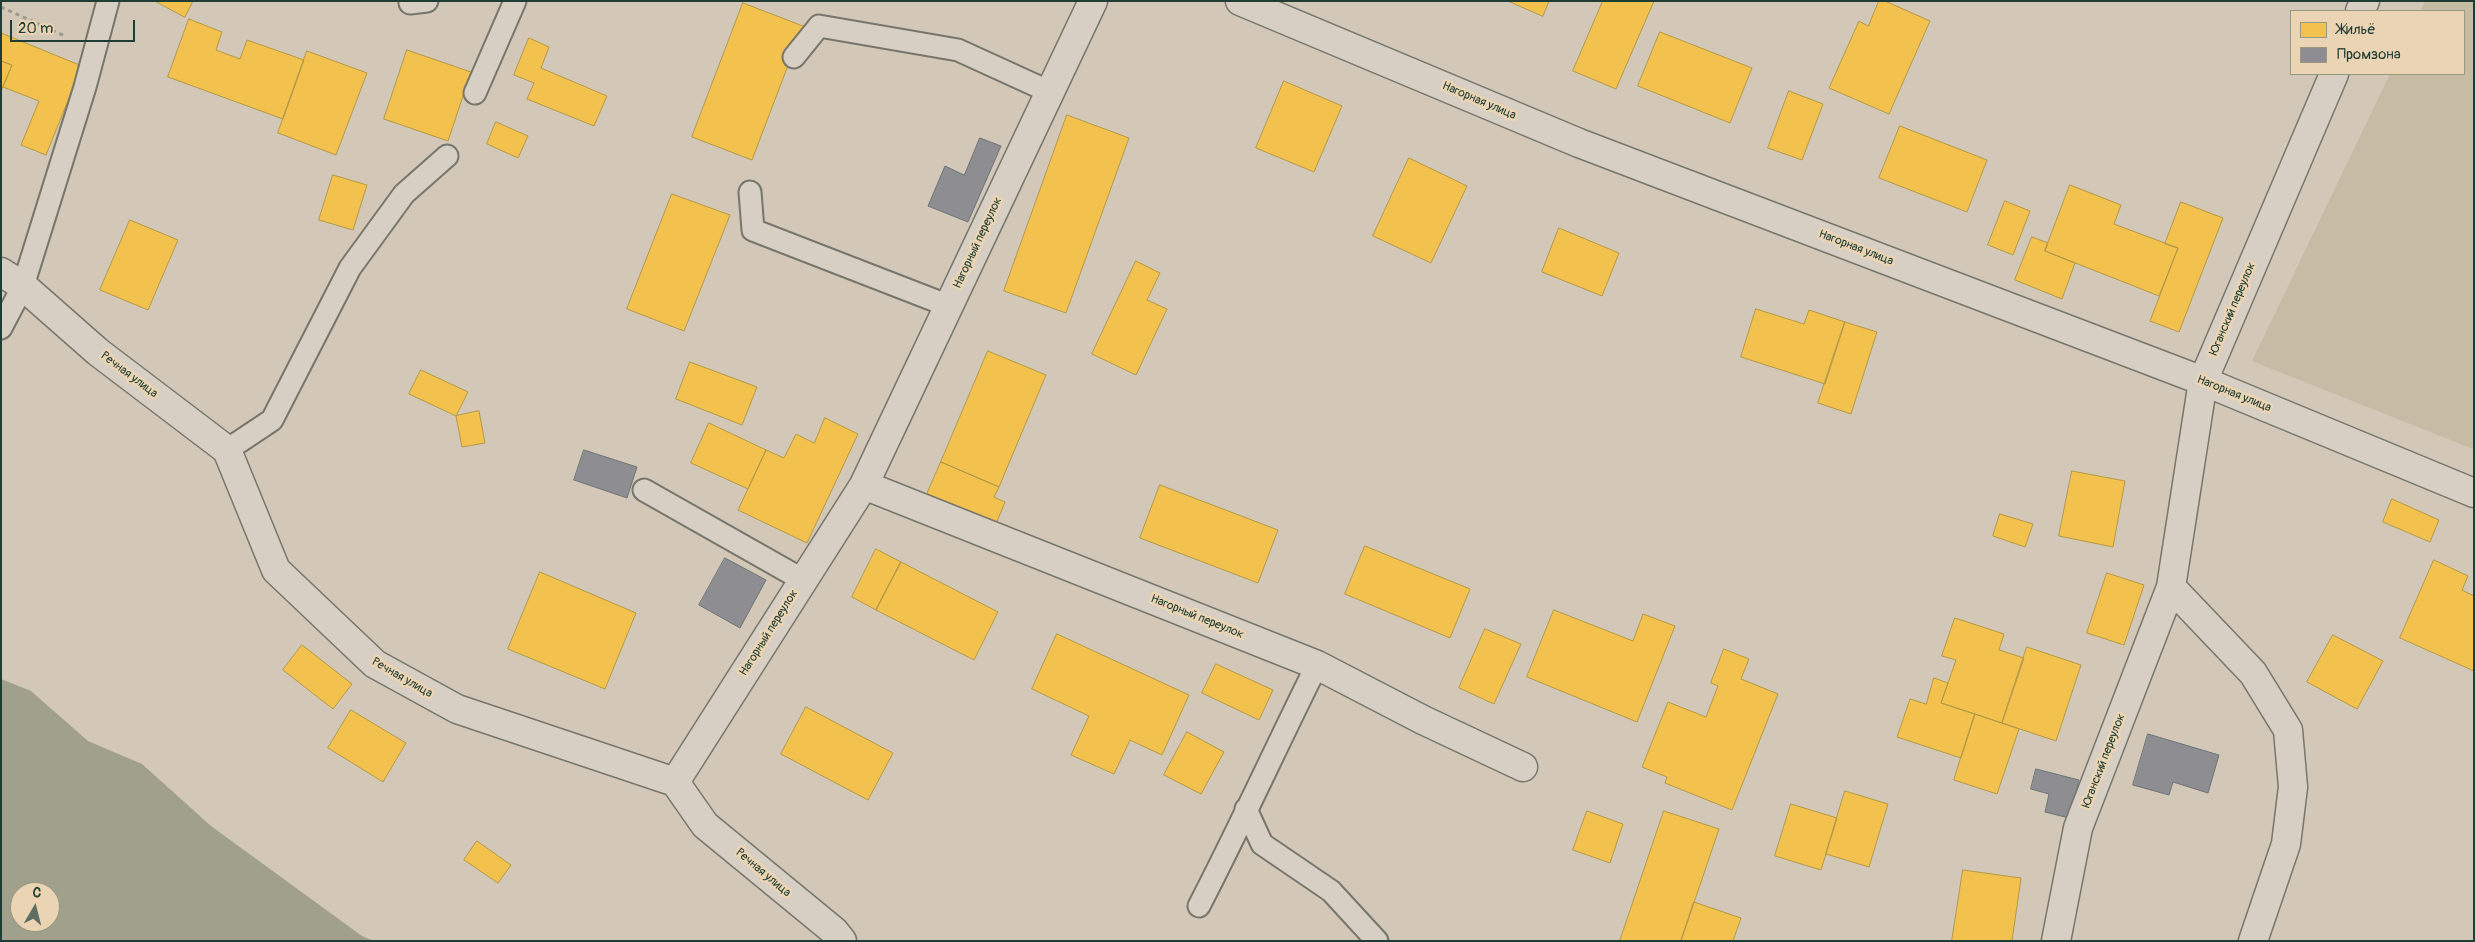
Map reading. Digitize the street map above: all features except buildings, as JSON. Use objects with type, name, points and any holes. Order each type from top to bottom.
[{"type":"street","name":"Нагорный переулок","points":[[675,782],[864,485],[1093,1]]},
{"type":"street","name":"Нагорная улица","points":[[1240,1],[1579,142],[2203,381],[2474,493]]},
{"type":"street","name":"Юганский переулок","points":[[2056,941],[2078,828],[2171,587],[2203,381],[2334,75]]},
{"type":"street","name":"Речная улица","points":[[12,279],[98,352],[227,450],[276,570],[375,664],[457,709],[675,782],[705,825],[834,931],[842,941]]},
{"type":"street","name":"Нагорный переулок","points":[[864,485],[1317,665],[1423,720],[1523,768]]},
{"type":"street","points":[[2171,587],[2253,673],[2288,730],[2293,786],[2286,844],[2254,941]]},
{"type":"lane","points":[[1,328],[12,279],[96,49],[108,1]]},
{"type":"lane","points":[[475,93],[515,1]]},
{"type":"lane","points":[[794,57],[819,26],[958,50],[1050,92]]},
{"type":"lane","points":[[227,450],[272,420],[350,268],[404,194],[447,156]]},
{"type":"lane","points":[[750,192],[754,230],[949,306]]},
{"type":"lane","points":[[644,490],[802,580]]},
{"type":"lane","points":[[1198,906],[1236,835],[1246,809],[1317,665]]},
{"type":"lane","points":[[1246,809],[1262,844],[1331,891],[1377,941]]},
{"type":"path","points":[[1,7],[96,49]]},
{"type":"shaded area","points":[[2425,1],[2474,1],[2473,449],[2252,361],[2390,75],[2465,75],[2465,10],[2420,10]]},
{"type":"shaded area","points":[[1,679],[31,691],[88,741],[142,764],[211,826],[362,936],[374,941],[1,941]]}]
